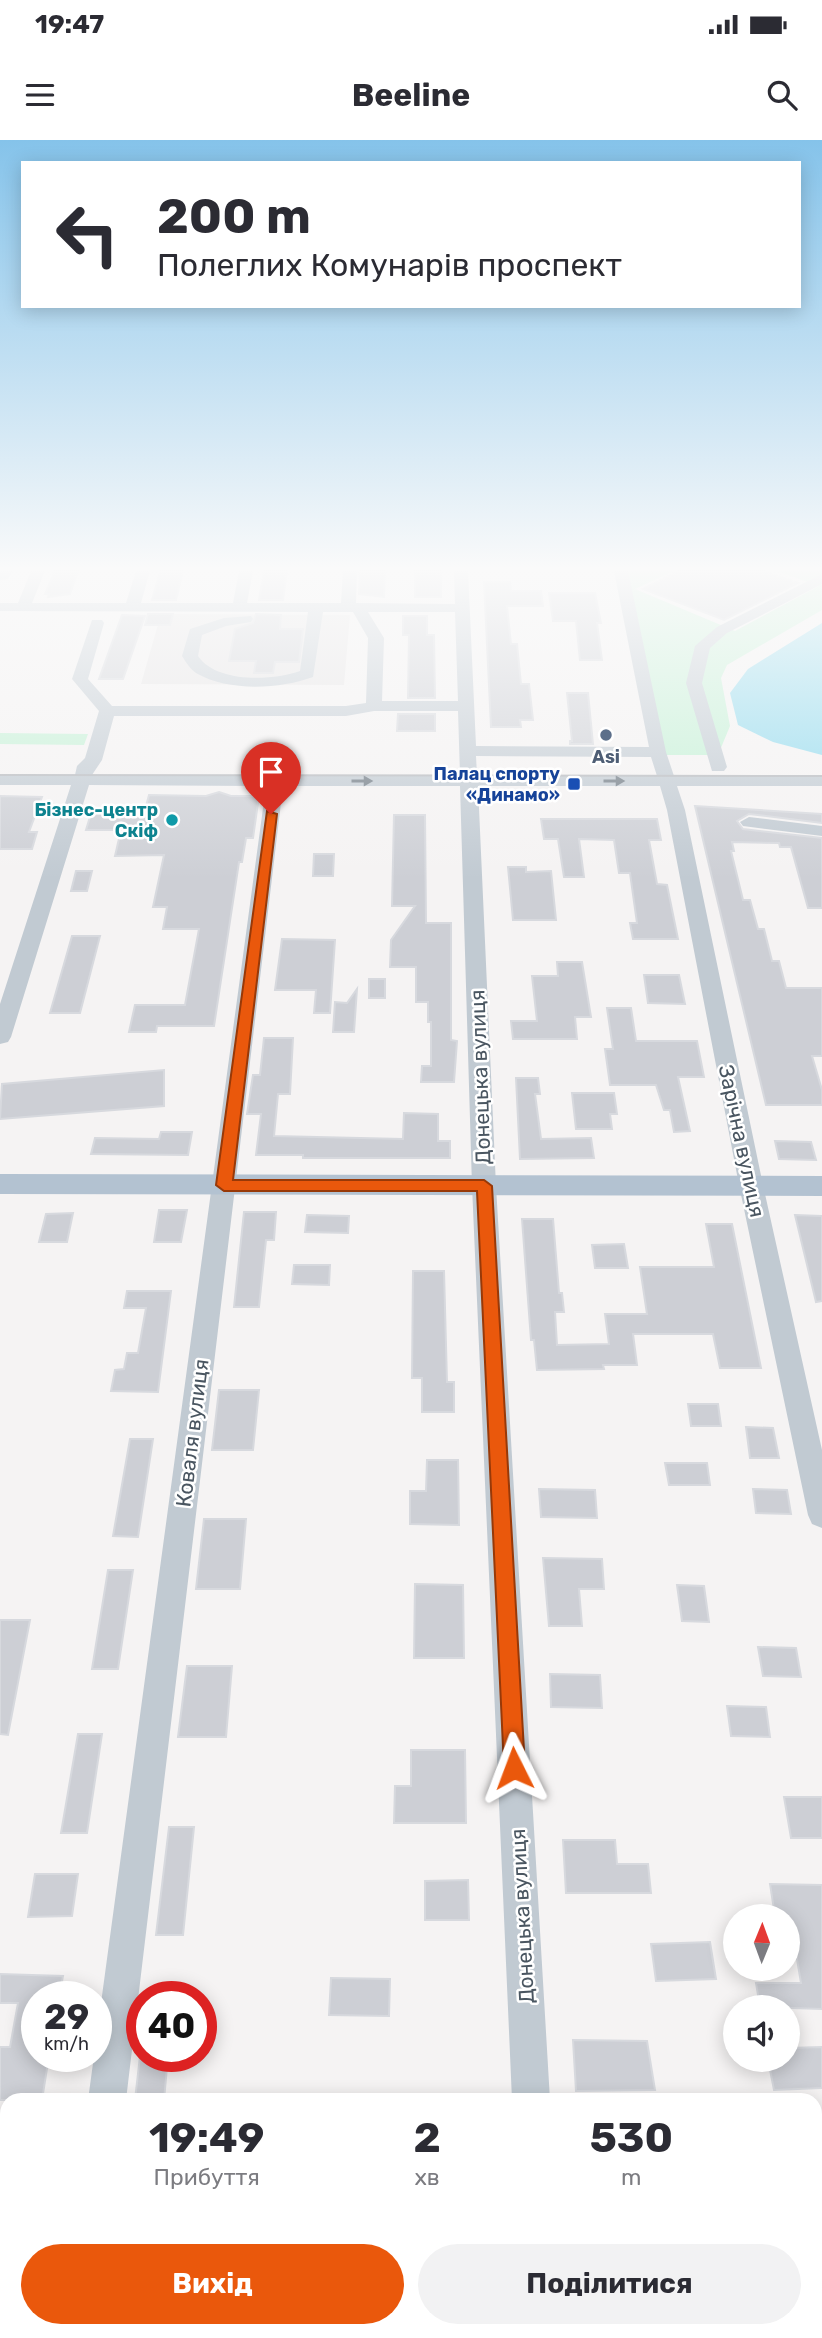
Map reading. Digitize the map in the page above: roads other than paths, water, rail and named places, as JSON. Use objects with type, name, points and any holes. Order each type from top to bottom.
[{"type":"main road","points":[[0,1184],[822,1186]]},
{"type":"street","points":[[82,674],[80,679],[107,711],[346,711],[374,706],[466,706]]},
{"type":"street","points":[[212,674],[229,680],[296,680],[307,674]]},
{"type":"street","points":[[374,706],[375,674]]},
{"type":"street","points":[[465,674],[468,766]]},
{"type":"street","points":[[642,674],[662,767]]},
{"type":"street","points":[[696,674],[694,683],[718,767]]},
{"type":"street","points":[[0,1037],[84,773],[93,760],[107,711]]},
{"type":"street","points":[[0,766],[84,773],[276,773],[468,766],[822,767]]},
{"type":"street","points":[[468,766],[662,767],[822,781]]},
{"type":"street","name":"Донецька вулиця","points":[[468,766],[484,1186],[531,2093]]},
{"type":"street","name":"Зарічна вулиця","points":[[662,767],[676,810],[751,1185],[822,1515]]},
{"type":"street","points":[[0,780],[84,773]]},
{"type":"street","name":"Коваля вулиця","points":[[108,2093],[276,773]]},
{"type":"street","points":[[749,822],[822,831]]},
{"type":"water","points":[[745,674],[822,674],[822,755],[773,742],[738,725],[730,693]]},
{"type":"tram line","points":[[0,775],[822,776]]},
{"type":"place","name":"Asi","points":[[606,735]]},
{"type":"place","name":"Палац спорту «Динамо»","points":[[574,784]]},
{"type":"place","name":"Бізнес-центр Скіф","points":[[172,820]]}]
